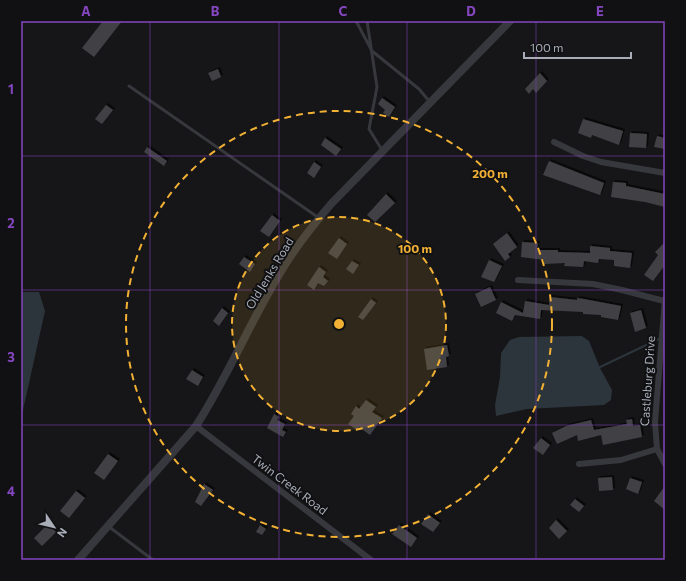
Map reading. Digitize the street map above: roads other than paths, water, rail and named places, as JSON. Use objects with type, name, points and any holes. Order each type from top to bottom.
[{"type":"street","name":"Old Jenks Road","points":[[78,560],[196,426],[212,401],[283,268],[319,218],[382,151],[510,21]]},
{"type":"street","points":[[554,142],[583,156],[601,162],[665,173]]},
{"type":"street","points":[[518,280],[593,284],[664,300]]},
{"type":"street","name":"Castleburg Drive","points":[[664,300],[662,368],[655,422],[657,449],[665,464]]},
{"type":"street","name":"Twin Creek Road","points":[[196,426],[371,560]]},
{"type":"street","points":[[579,464],[621,460],[657,449]]},
{"type":"lane","points":[[356,21],[372,51],[419,90],[431,102]]},
{"type":"lane","points":[[367,21],[377,87],[369,129],[382,151]]},
{"type":"lane","points":[[129,86],[319,218]]},
{"type":"lane","points":[[108,526],[153,560]]},
{"type":"waterway","points":[[598,368],[661,338]]}]
